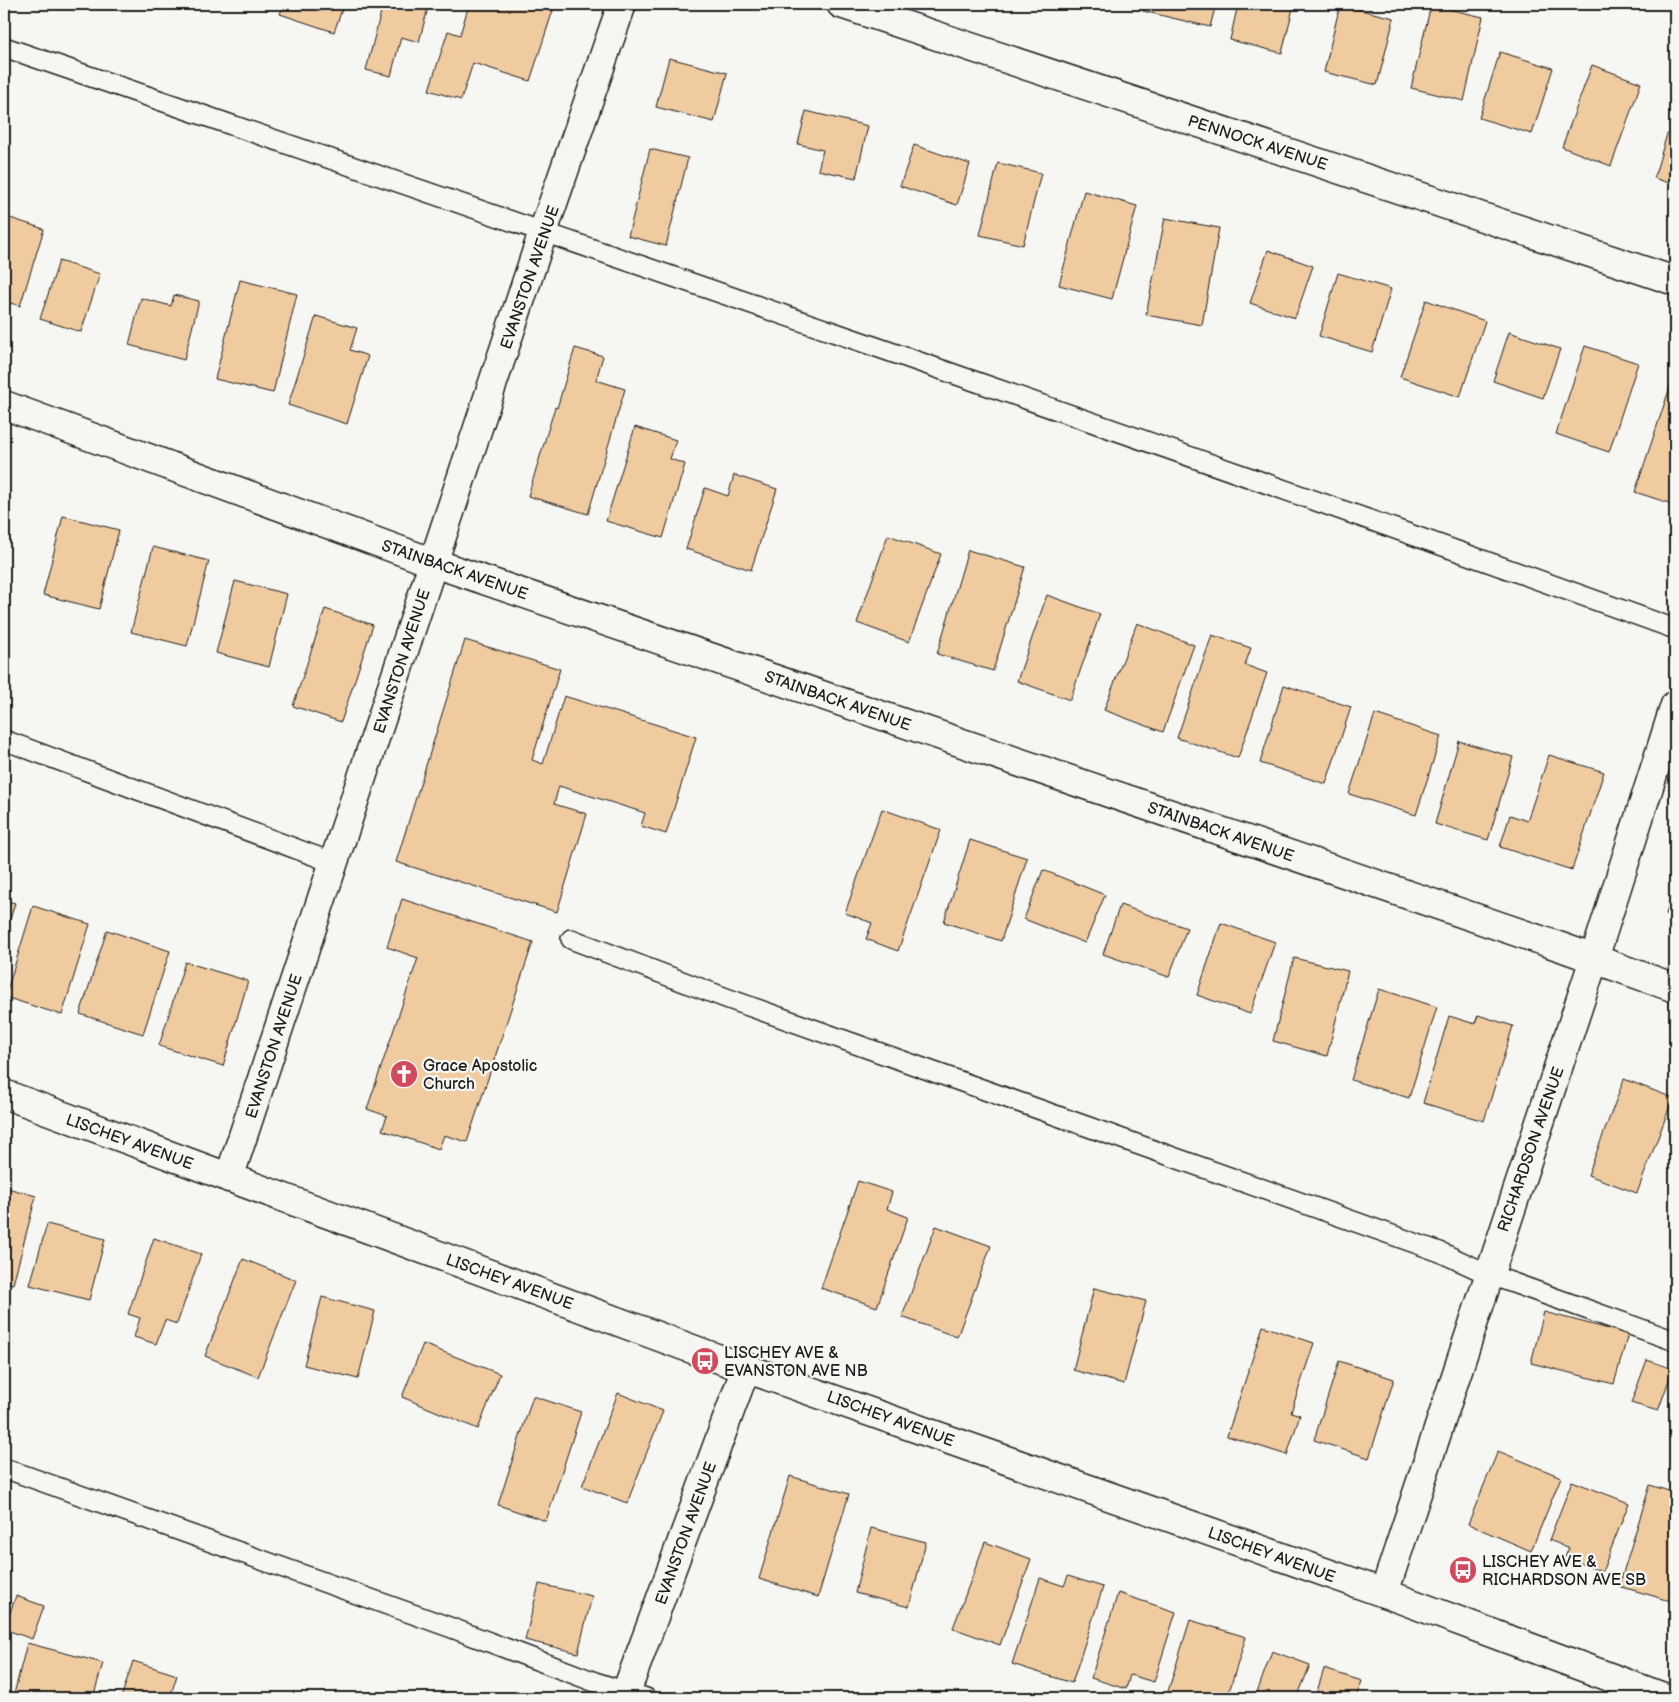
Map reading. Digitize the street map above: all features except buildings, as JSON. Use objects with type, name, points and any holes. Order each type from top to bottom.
[{"type":"street","name":"EVANSTON AVENUE","points":[[229,1178],[543,232],[622,4]]},
{"type":"street","name":"PENNOCK AVENUE","points":[[841,4],[1675,281]]},
{"type":"street","name":"STAINBACK AVENUE","points":[[4,405],[434,563],[1675,988]]},
{"type":"street","name":"RICHARDSON AVENUE","points":[[1384,1593],[1488,1274],[1594,959],[1675,705]]},
{"type":"street","name":"LISCHEY AVENUE","points":[[4,1094],[710,1356],[749,1368],[1384,1593],[1666,1698]]},
{"type":"street","name":"EVANSTON AVENUE","points":[[632,1696],[740,1384],[749,1368]]},
{"type":"lane","points":[[4,46],[1147,442],[1675,629]]},
{"type":"lane","points":[[4,740],[334,863]]},
{"type":"lane","points":[[571,939],[736,1001],[1440,1252],[1488,1274],[1675,1341]]},
{"type":"lane","points":[[4,1468],[452,1628],[632,1696]]},
{"type":"place","name":"Grace Apostolic Church","points":[[404,1074]]},
{"type":"place","name":"LISCHEY AVE & EVANSTON AVE NB","points":[[705,1361]]},
{"type":"place","name":"LISCHEY AVE & RICHARDSON AVE SB","points":[[1463,1570]]}]
